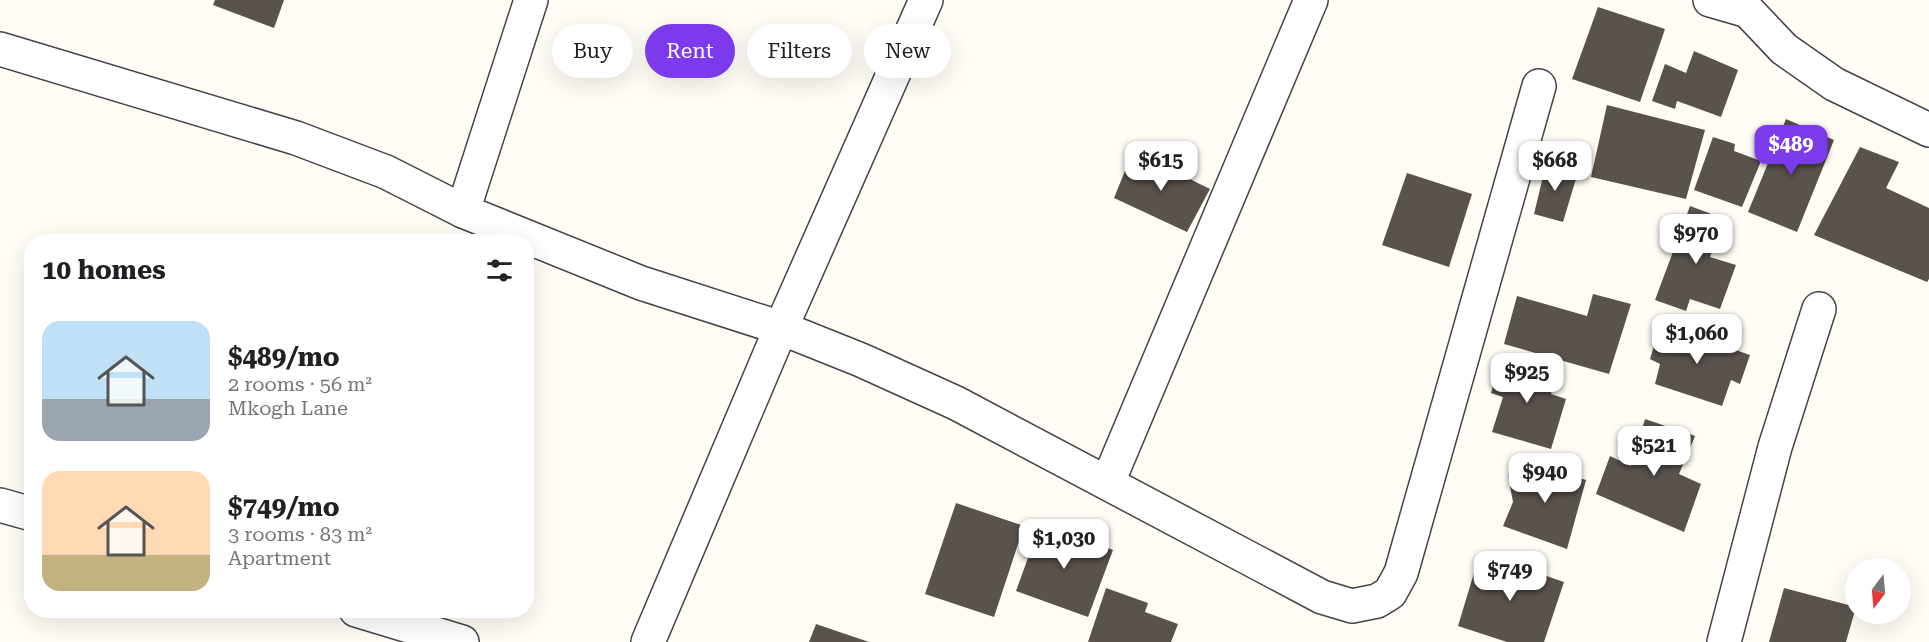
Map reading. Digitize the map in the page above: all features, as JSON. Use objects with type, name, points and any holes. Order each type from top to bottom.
[{"type":"street","points":[[463,211],[531,0]]},
{"type":"street","points":[[648,642],[781,328],[926,0]]},
{"type":"street","points":[[1108,482],[1311,0]]},
{"type":"street","points":[[1710,0],[1750,5],[1784,49],[1834,84],[1929,130]]},
{"type":"street","points":[[0,49],[296,138],[386,172],[463,211],[520,234]]},
{"type":"street","points":[[534,240],[641,283],[781,328],[861,360],[956,403],[1322,597],[1352,606],[1377,600],[1390,593],[1401,573],[1539,86]]},
{"type":"street","points":[[1724,642],[1775,447],[1819,309]]},
{"type":"street","points":[[0,505],[24,512]]},
{"type":"street","points":[[382,618],[462,642]]},
{"type":"building","points":[[215,0],[284,0],[274,28],[213,5]]},
{"type":"building","points":[[1598,7],[1665,29],[1640,102],[1572,79]]},
{"type":"building","points":[[1694,51],[1738,70],[1721,117],[1677,101],[1675,109],[1652,101],[1665,64],[1686,73]]},
{"type":"building","points":[[1607,105],[1705,130],[1686,199],[1591,177]]},
{"type":"building","points":[[1786,119],[1834,140],[1797,232],[1748,212]]},
{"type":"building","points":[[1713,137],[1735,144],[1734,151],[1761,161],[1742,207],[1694,190]]},
{"type":"building","points":[[1860,147],[1899,162],[1886,188],[1929,208],[1929,279],[1927,282],[1814,235]]},
{"type":"building","points":[[1133,151],[1210,189],[1187,232],[1114,198]]},
{"type":"building","points":[[1547,160],[1578,172],[1563,222],[1534,214]]},
{"type":"building","points":[[1407,173],[1472,194],[1449,267],[1382,245]]},
{"type":"building","points":[[1690,206],[1725,219],[1710,257],[1736,265],[1720,309],[1690,299],[1686,311],[1655,300]]},
{"type":"building","points":[[1593,294],[1631,304],[1609,374],[1504,344],[1517,296],[1587,316]]},
{"type":"building","points":[[1661,324],[1750,355],[1740,384],[1731,380],[1722,406],[1655,384],[1660,364],[1650,359]]},
{"type":"building","points":[[1501,358],[1556,374],[1551,394],[1566,399],[1551,449],[1492,432],[1503,397],[1491,393]]},
{"type":"building","points":[[1645,419],[1695,436],[1679,474],[1701,484],[1684,532],[1596,494],[1610,456],[1631,466]]},
{"type":"building","points":[[1524,462],[1586,480],[1567,549],[1503,526],[1513,502],[1508,475],[1518,479]]},
{"type":"building","points":[[956,503],[1024,526],[994,617],[925,594]]},
{"type":"building","points":[[1041,522],[1113,550],[1088,617],[1016,591]]},
{"type":"building","points":[[1480,553],[1564,582],[1544,642],[1507,642],[1458,626]]},
{"type":"building","points":[[1106,588],[1148,603],[1145,612],[1178,624],[1171,642],[1088,642]]},
{"type":"building","points":[[1784,588],[1845,604],[1845,624],[1851,624],[1846,642],[1769,642]]},
{"type":"building","points":[[816,624],[869,642],[809,642]]}]
